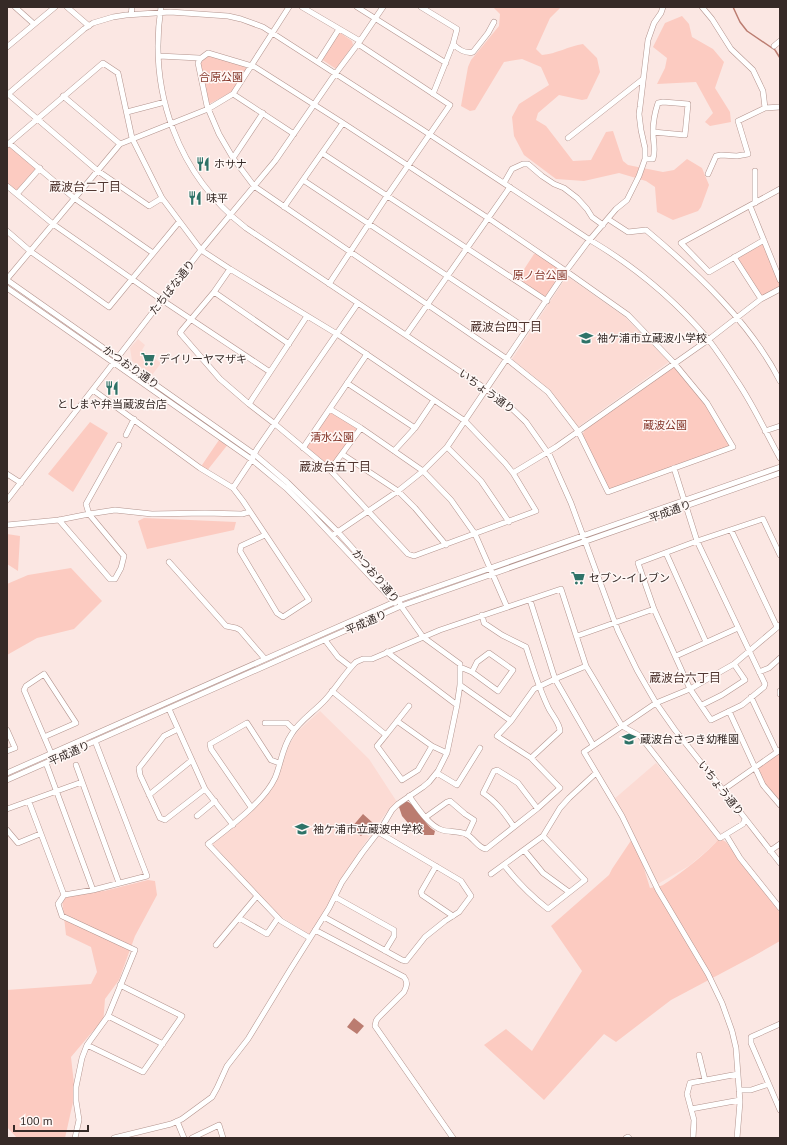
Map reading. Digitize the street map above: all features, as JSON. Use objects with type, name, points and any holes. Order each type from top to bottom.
[{"type":"street","points":[[15,7],[34,24]]},
{"type":"street","points":[[8,46],[55,7]]},
{"type":"street","points":[[67,7],[89,26]]},
{"type":"street","points":[[131,15],[132,7]]},
{"type":"street","points":[[7,280],[120,144],[208,109],[234,94],[289,7]]},
{"type":"street","points":[[302,7],[359,42],[450,105],[407,166],[329,284]]},
{"type":"street","points":[[357,7],[446,63]]},
{"type":"street","name":"たちばな通り","points":[[7,500],[162,300],[275,162],[383,7]]},
{"type":"street","points":[[421,7],[457,29],[446,63],[433,94]]},
{"type":"street","points":[[333,536],[398,492],[447,447],[566,271],[616,209],[627,200],[645,159],[645,148],[639,114],[643,79],[648,40],[654,23],[663,7]]},
{"type":"street","points":[[702,7],[712,19],[731,48],[753,70],[763,91],[765,108]]},
{"type":"street","points":[[162,198],[149,206],[98,171],[7,94],[89,26],[101,20],[161,10],[228,16],[252,22],[273,33],[510,186],[590,240],[613,253],[652,283],[688,317],[708,340],[738,382],[780,458]]},
{"type":"street","name":"いちょう通り","points":[[161,10],[159,56],[161,90],[173,133],[181,150],[203,186],[230,216],[256,236],[504,401],[526,422],[548,452],[558,472],[571,503],[618,631],[656,704],[780,863]]},
{"type":"street","points":[[453,44],[464,51],[470,53],[473,52],[485,37],[494,22]]},
{"type":"street","points":[[318,62],[339,29]]},
{"type":"street","points":[[774,46],[780,41]]},
{"type":"street","points":[[208,53],[252,65],[488,218],[628,315],[674,364],[707,403],[733,448],[608,492],[578,431],[548,392],[507,359],[254,186],[233,158],[219,134],[208,109],[198,63],[200,59],[208,53]]},
{"type":"street","points":[[159,56],[200,59]]},
{"type":"street","points":[[153,253],[74,198],[40,168],[8,144],[103,63],[118,73],[132,138],[162,198],[202,250],[230,269],[337,334],[465,421],[513,473],[536,511],[414,556],[408,554],[330,470],[275,424],[248,404],[220,379],[180,334],[190,319],[214,292],[230,269]]},
{"type":"street","points":[[568,138],[643,79]]},
{"type":"street","points":[[234,94],[294,134]]},
{"type":"street","points":[[63,96],[120,144]]},
{"type":"street","points":[[127,112],[165,102]]},
{"type":"street","points":[[645,159],[653,159],[655,153],[653,132],[658,103],[688,104],[685,135],[653,132]]},
{"type":"street","points":[[708,174],[716,156],[737,156],[748,154],[738,121],[765,108],[780,107]]},
{"type":"street","points":[[233,158],[263,113]]},
{"type":"street","points":[[284,207],[343,123]]},
{"type":"street","points":[[322,153],[547,301]]},
{"type":"street","points":[[504,183],[512,169],[523,164],[528,164],[542,176],[554,184],[564,188],[577,198],[588,209],[592,217],[603,225]]},
{"type":"street","points":[[17,194],[40,168]]},
{"type":"street","points":[[755,171],[752,204],[780,280]]},
{"type":"street","points":[[303,180],[527,329]]},
{"type":"street","points":[[7,186],[53,224],[162,300],[270,372]]},
{"type":"street","points":[[406,335],[510,186]]},
{"type":"street","points":[[764,240],[709,272],[681,243],[780,189]]},
{"type":"street","points":[[608,219],[628,232],[646,230],[700,278],[738,318],[775,371],[780,381]]},
{"type":"street","points":[[7,231],[30,251],[109,307],[179,222]]},
{"type":"street","points":[[734,258],[761,299]]},
{"type":"street","name":"かつおり通り","points":[[7,280],[251,459],[286,488],[333,536],[393,602],[401,606]]},
{"type":"street","name":"かつおり通り","points":[[7,288],[254,454],[287,482],[338,532],[399,600],[401,606]]},
{"type":"street","points":[[513,473],[548,452],[708,340],[761,299],[780,289]]},
{"type":"street","points":[[214,292],[289,344]]},
{"type":"street","points":[[233,488],[254,454],[358,303]]},
{"type":"street","points":[[248,404],[307,316]]},
{"type":"street","points":[[303,448],[366,354]]},
{"type":"street","points":[[347,383],[415,428]]},
{"type":"street","points":[[93,390],[200,468],[233,488],[243,501],[309,600],[283,617],[277,613],[240,551],[241,546],[265,535]]},
{"type":"street","points":[[394,451],[415,428],[434,400]]},
{"type":"street","points":[[330,409],[423,470],[451,500],[475,534],[507,606]]},
{"type":"street","points":[[126,435],[134,419]]},
{"type":"street","points":[[765,431],[780,426]]},
{"type":"street","points":[[330,470],[361,428]]},
{"type":"street","points":[[59,520],[110,579],[115,579],[121,568],[124,556],[89,514],[86,504],[120,445]]},
{"type":"street","points":[[447,447],[481,481],[509,522]]},
{"type":"street","points":[[342,454],[398,492],[415,508],[446,544]]},
{"type":"street","name":"平成通り","points":[[7,780],[401,606],[686,503],[780,467]]},
{"type":"street","points":[[674,468],[697,541],[765,684],[764,687],[742,705],[711,720],[690,689],[654,609],[638,563],[697,541],[763,519],[780,555]]},
{"type":"street","name":"平成通り","points":[[686,503],[780,473]]},
{"type":"street","points":[[7,474],[21,483]]},
{"type":"street","points":[[7,525],[59,520],[115,510],[152,514],[242,514],[250,512]]},
{"type":"street","points":[[731,530],[778,626],[734,664],[690,689],[656,704],[584,752],[622,816],[658,890],[708,974],[722,1004],[732,1031],[736,1048],[740,1100],[738,1138]]},
{"type":"street","name":"平成通り","points":[[7,773],[393,602],[490,568],[584,539]]},
{"type":"street","points":[[666,553],[706,642]]},
{"type":"street","points":[[169,562],[226,626],[240,630],[265,659]]},
{"type":"street","points":[[310,938],[281,921],[208,844],[233,825],[261,798],[271,786],[291,734],[325,700],[356,662],[363,659],[372,659],[423,637],[482,615],[561,589],[586,666],[622,726],[640,736],[720,838],[743,824],[745,819]]},
{"type":"street","points":[[530,600],[555,679],[593,745]]},
{"type":"street","points":[[114,1138],[172,1124],[212,1097],[227,1066],[248,1039],[324,917],[342,882],[392,810],[409,796],[424,787],[437,773],[447,753],[460,685],[460,664],[423,637],[401,606]]},
{"type":"street","points":[[576,636],[654,609]]},
{"type":"street","points":[[482,615],[484,623],[502,635],[526,647],[539,687],[552,715],[560,727],[560,731],[531,758]]},
{"type":"street","points":[[676,656],[738,628]]},
{"type":"street","points":[[325,640],[338,657],[351,667]]},
{"type":"street","points":[[387,652],[457,705]]},
{"type":"street","points":[[460,667],[472,672],[498,691],[513,670],[489,653],[478,662],[472,672]]},
{"type":"street","points":[[759,672],[769,668],[780,658]]},
{"type":"street","points":[[702,705],[722,695],[744,680],[734,664]]},
{"type":"street","points":[[409,796],[426,818],[437,828],[467,834],[476,841],[480,847],[486,849],[560,788],[531,758],[497,736],[511,721],[532,692],[555,679],[586,666]]},
{"type":"street","points":[[44,736],[76,723],[44,674],[26,686],[24,690],[51,753]]},
{"type":"street","points":[[460,685],[511,721]]},
{"type":"street","points":[[332,691],[386,735]]},
{"type":"street","points":[[723,790],[779,751],[751,697]]},
{"type":"street","points":[[409,706],[377,746],[402,780],[418,770],[432,746]]},
{"type":"street","points":[[169,708],[205,789],[233,825]]},
{"type":"street","points":[[729,711],[763,785],[779,803]]},
{"type":"street","points":[[397,720],[432,746],[447,753]]},
{"type":"street","points":[[251,808],[211,749],[210,744],[247,723],[271,760],[279,763]]},
{"type":"street","points":[[264,723],[287,723],[294,730]]},
{"type":"street","points":[[178,729],[164,736],[139,768],[140,775],[149,796],[160,818],[165,820],[205,789]]},
{"type":"street","points":[[7,730],[15,748],[7,751]]},
{"type":"street","points":[[75,1138],[79,1120],[76,1088],[82,1058],[87,1045],[108,1016],[135,950],[62,916],[58,904],[64,895],[93,890],[147,876],[95,741]]},
{"type":"street","points":[[437,773],[457,785],[480,748]]},
{"type":"street","points":[[149,796],[192,760]]},
{"type":"street","points":[[46,763],[93,890]]},
{"type":"street","points":[[76,765],[119,883]]},
{"type":"street","points":[[514,827],[502,809],[484,793],[494,771],[497,770],[518,783],[537,808]]},
{"type":"street","points":[[491,874],[543,836],[560,808],[596,773]]},
{"type":"street","points":[[7,809],[82,782]]},
{"type":"street","points":[[197,816],[214,801]]},
{"type":"street","points":[[426,818],[450,801],[474,820],[467,834]]},
{"type":"street","points":[[29,802],[64,895]]},
{"type":"street","points":[[7,830],[18,842],[40,834]]},
{"type":"street","points":[[324,917],[406,961],[426,937],[445,921],[459,912],[471,896],[461,881],[378,832]]},
{"type":"street","points":[[726,835],[740,858],[780,908]]},
{"type":"street","points":[[504,865],[531,895],[548,909],[585,880],[543,836]]},
{"type":"street","points":[[770,851],[780,844]]},
{"type":"street","points":[[524,850],[544,873],[569,892]]},
{"type":"street","points":[[436,866],[421,892],[422,895],[453,916]]},
{"type":"street","points":[[216,946],[257,896]]},
{"type":"street","points":[[335,897],[394,930],[394,936],[386,951]]},
{"type":"street","points":[[239,918],[267,934],[278,918]]},
{"type":"street","points":[[316,930],[404,977],[407,987],[404,992],[378,1018],[375,1026],[453,1138]]},
{"type":"street","points":[[87,1045],[143,1072],[182,1016],[120,985]]},
{"type":"street","points":[[108,1016],[163,1044]]},
{"type":"street","points":[[779,1026],[751,1037],[751,1043],[768,1084],[777,1097],[780,1110]]},
{"type":"street","points":[[699,1054],[705,1080]]},
{"type":"street","points":[[693,1138],[694,1120],[687,1094],[690,1083],[738,1074]]},
{"type":"street","points":[[739,1090],[751,1090],[768,1084]]},
{"type":"street","points":[[691,1108],[740,1100]]},
{"type":"street","points":[[177,1121],[184,1138]]},
{"type":"street","points":[[192,1138],[219,1126],[224,1138]]},
{"type":"shaded area","name":"袖ケ浦市立蔵波小学校","points":[[567,276],[625,317],[669,362],[578,427],[550,390],[512,359]]},
{"type":"shaded area","points":[[138,339],[145,345],[142,350],[161,363],[152,375],[132,361],[130,348]]},
{"type":"shaded area","name":"袖ケ浦市立蔵波中学校","points":[[320,711],[369,759],[397,802],[386,813],[362,847],[341,882],[328,908],[310,935],[280,916],[212,844],[267,796],[275,783],[289,745],[298,731]]},
{"type":"shaded area","points":[[656,763],[719,838],[709,849],[689,866],[656,885],[613,800]]},
{"type":"shaded area","points":[[406,801],[418,811],[427,824],[435,831],[434,835],[424,835],[408,823],[402,816],[399,807]]},
{"type":"shaded area","points":[[363,814],[373,823],[361,836],[351,828]]},
{"type":"shaded area","points":[[354,1018],[364,1026],[357,1034],[347,1027]]},
{"type":"green space","points":[[493,7],[561,7],[550,18],[536,49],[542,55],[583,44],[597,58],[600,72],[587,99],[582,100],[559,95],[538,113],[536,120],[546,126],[573,161],[591,160],[606,132],[613,131],[623,161],[628,165],[663,172],[674,170],[687,159],[702,168],[709,185],[701,207],[698,211],[673,220],[657,212],[655,187],[646,181],[619,173],[584,181],[556,179],[524,155],[514,136],[512,117],[519,104],[549,85],[541,67],[522,59],[504,62],[475,110],[470,111],[461,106],[468,67],[471,60],[499,26],[500,14]]},
{"type":"green space","points":[[682,16],[689,24],[692,37],[713,49],[724,62],[715,88],[730,112],[731,122],[710,126],[705,122],[713,113],[696,82],[657,84],[665,68],[667,58],[653,47],[665,23]]},
{"type":"green space","points":[[339,32],[352,41],[353,45],[336,69],[321,59]]},
{"type":"green space","name":"合原公園","points":[[210,55],[244,65],[247,70],[232,92],[209,104],[200,64]]},
{"type":"green space","points":[[7,145],[40,168],[17,194],[7,186]]},
{"type":"green space","points":[[764,240],[780,280],[780,289],[761,299],[734,257]]},
{"type":"green space","name":"原ノ台公園","points":[[537,253],[561,268],[562,273],[545,297],[519,280],[519,277],[534,254]]},
{"type":"green space","name":"蔵波公園","points":[[674,363],[707,403],[733,447],[608,492],[582,435],[585,430]]},
{"type":"green space","name":"清水公園","points":[[330,409],[361,428],[330,470],[303,448]]},
{"type":"green space","points":[[90,422],[108,433],[73,492],[48,474]]},
{"type":"green space","points":[[221,437],[229,443],[206,472],[200,468]]},
{"type":"green space","points":[[144,518],[236,522],[234,530],[147,549],[138,521]]},
{"type":"green space","points":[[7,534],[20,536],[18,571],[7,564]]},
{"type":"green space","points":[[71,568],[102,601],[74,629],[37,638],[7,655],[7,584],[28,575]]},
{"type":"green space","points":[[780,750],[780,801],[778,802],[763,785],[755,767]]},
{"type":"green space","points":[[634,836],[650,888],[663,885],[676,876],[702,856],[719,838],[726,842],[780,913],[780,941],[671,1000],[616,1042],[604,1034],[544,1100],[484,1045],[506,1029],[532,1051],[582,971],[551,926],[609,875]]},
{"type":"green space","points":[[148,880],[155,881],[157,895],[135,936],[119,980],[105,999],[103,1025],[93,1031],[71,1057],[75,1093],[65,1138],[17,1138],[7,1127],[7,990],[91,984],[97,972],[91,947],[66,935],[62,899],[82,892],[104,891]]},
{"type":"waterway","points":[[733,7],[740,22],[747,31],[775,50],[780,58]]},
{"type":"place","name":"ホサナ","points":[[203,164]]},
{"type":"place","name":"味平","points":[[195,198]]},
{"type":"place","name":"袖ケ浦市立蔵波小学校","points":[[586,338]]},
{"type":"place","name":"デイリーヤマザキ","points":[[148,359]]},
{"type":"place","name":"としまや弁当蔵波台店","points":[[112,388]]},
{"type":"place","name":"セブン-イレブン","points":[[578,578]]},
{"type":"place","name":"蔵波台さつき幼稚園","points":[[629,739]]},
{"type":"place","name":"袖ケ浦市立蔵波中学校","points":[[302,829]]},
{"type":"district","name":"蔵波台二丁目","points":[[85,187]]},
{"type":"district","name":"蔵波台四丁目","points":[[506,327]]},
{"type":"district","name":"蔵波台五丁目","points":[[335,467]]},
{"type":"district","name":"蔵波台六丁目","points":[[685,678]]}]
